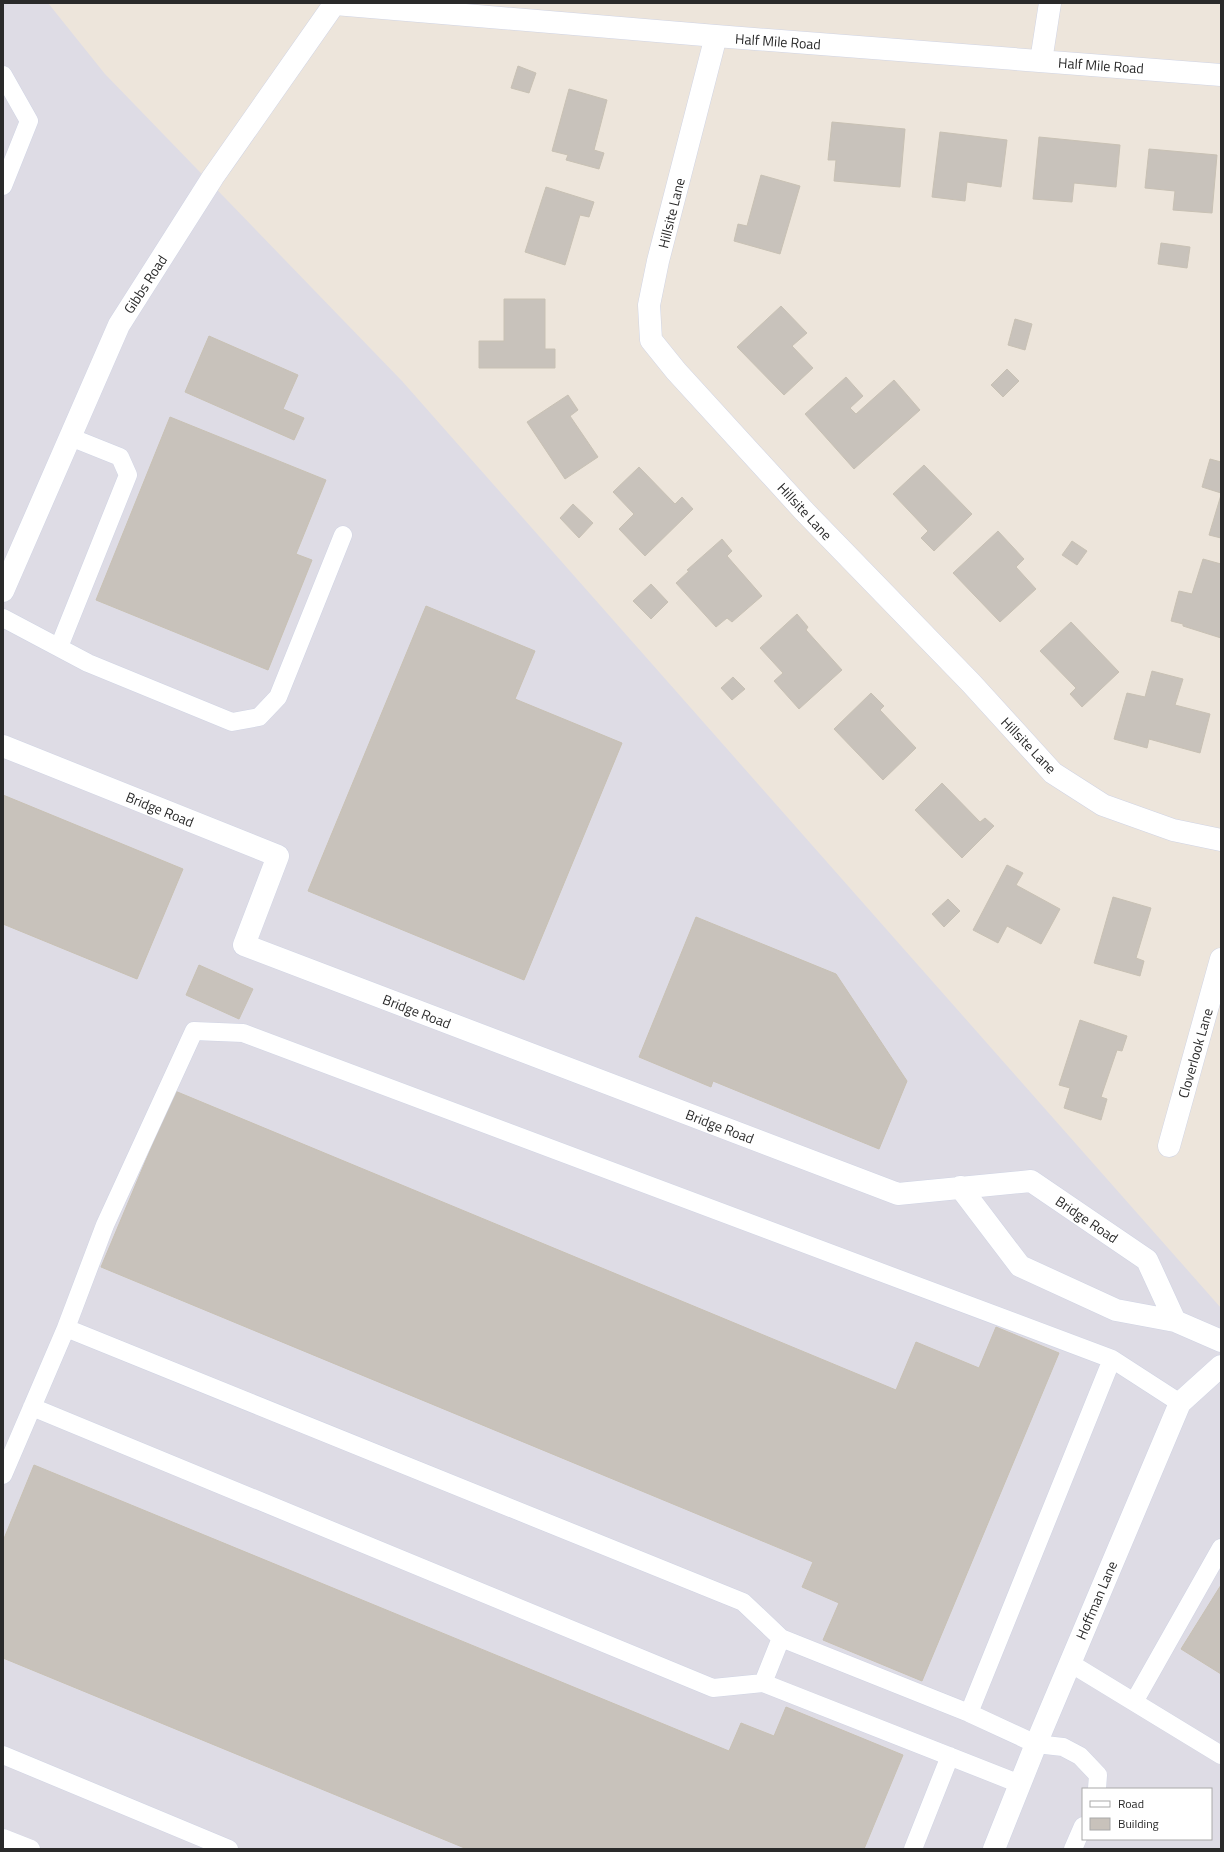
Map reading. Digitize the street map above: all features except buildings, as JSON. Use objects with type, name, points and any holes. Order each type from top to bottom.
[{"type":"street","name":"Half Mile Road","points":[[335,3],[716,36],[1221,75]]},
{"type":"street","name":"Gibbs Road","points":[[3,591],[119,325],[213,177],[335,3]]},
{"type":"street","points":[[1041,61],[1050,3]]},
{"type":"street","name":"Hillsite Lane","points":[[716,36],[658,261],[649,305],[651,340],[676,371],[804,511],[971,683],[1053,772],[1103,805],[1173,830],[1221,840]]},
{"type":"street","name":"Bridge Road","points":[[3,746],[278,856],[244,945],[898,1194],[1031,1180],[1147,1260],[1174,1321]]},
{"type":"street","name":"Cloverlook Lane","points":[[1169,1146],[1221,959]]},
{"type":"street","points":[[960,1187],[1020,1266],[1116,1310],[1174,1321],[1221,1341]]},
{"type":"street","name":"Hoffman Lane","points":[[994,1849],[1036,1744],[1180,1402],[1221,1366]]},
{"type":"lane","points":[[3,75],[29,121],[3,186]]},
{"type":"lane","points":[[59,646],[128,475],[120,457],[70,437]]},
{"type":"lane","points":[[3,618],[59,646],[88,663],[232,722],[259,716],[278,697],[343,535]]},
{"type":"lane","points":[[3,1475],[66,1328],[105,1225],[194,1032],[243,1033],[1112,1359],[1180,1402]]},
{"type":"lane","points":[[66,1328],[743,1602],[781,1638],[969,1713],[1036,1744],[1063,1746],[1080,1756],[1098,1775],[1097,1788]]},
{"type":"lane","points":[[969,1713],[1112,1359]]},
{"type":"lane","points":[[32,1407],[713,1688],[763,1683],[1020,1784]]},
{"type":"lane","points":[[1134,1702],[1221,1548]]},
{"type":"lane","points":[[763,1683],[781,1638]]},
{"type":"lane","points":[[1070,1663],[1221,1755]]},
{"type":"lane","points":[[3,1755],[229,1849]]},
{"type":"lane","points":[[913,1849],[950,1756]]},
{"type":"lane","points":[[1073,1849],[1082,1828]]},
{"type":"lane","points":[[3,1838],[30,1849]]},
{"type":"shaded area","points":[[3,3],[48,3],[105,74],[402,381],[1221,1308],[1221,1849],[3,1849]]}]
